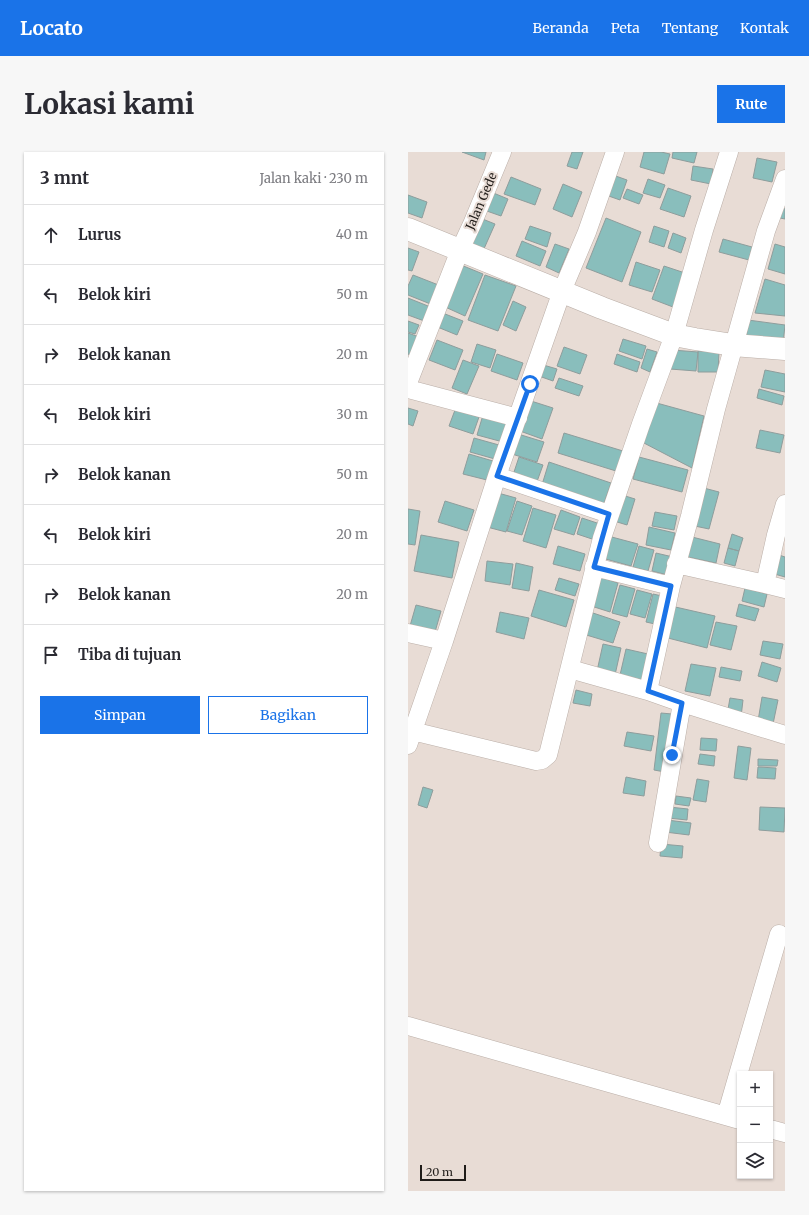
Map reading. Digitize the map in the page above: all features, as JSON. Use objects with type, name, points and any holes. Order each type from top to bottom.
[{"type":"street","name":"Jalan Gede","points":[[408,383],[460,250],[502,152]]},
{"type":"street","points":[[615,152],[587,232],[562,291],[497,476],[444,641],[410,736],[536,761],[542,760],[548,755],[594,567],[609,514],[674,335],[704,230],[729,152]]},
{"type":"street","points":[[648,691],[676,564],[733,345],[766,231],[785,179]]},
{"type":"street","points":[[408,229],[642,324],[674,335],[733,345],[785,349]]},
{"type":"street","points":[[408,389],[518,418]]},
{"type":"street","points":[[497,476],[609,514]]},
{"type":"street","points":[[765,584],[776,535],[785,504]]},
{"type":"street","points":[[676,564],[785,589]]},
{"type":"street","points":[[594,567],[671,586]]},
{"type":"street","points":[[408,633],[444,641]]},
{"type":"street","points":[[570,669],[648,691],[785,735]]},
{"type":"street","points":[[658,843],[682,703]]},
{"type":"street","points":[[408,1026],[733,1118],[779,934]]},
{"type":"street","points":[[773,1130],[785,1133]]},
{"type":"building","points":[[462,152],[486,152],[484,160]]},
{"type":"building","points":[[572,152],[583,152],[577,169],[567,166]]},
{"type":"building","points":[[644,152],[661,152],[670,154],[664,174],[640,167]]},
{"type":"building","points":[[673,152],[697,152],[694,163],[672,158]]},
{"type":"building","points":[[757,158],[777,162],[772,182],[753,178]]},
{"type":"building","points":[[693,166],[713,169],[711,184],[691,180]]},
{"type":"building","points":[[610,174],[627,180],[620,200],[603,194]]},
{"type":"building","points":[[511,177],[541,189],[535,205],[504,194]]},
{"type":"building","points":[[648,179],[665,185],[660,198],[643,193]]},
{"type":"building","points":[[563,184],[582,192],[572,217],[553,209]]},
{"type":"building","points":[[668,188],[691,196],[684,217],[660,209]]},
{"type":"building","points":[[627,189],[643,195],[639,204],[623,198]]},
{"type":"building","points":[[491,192],[508,199],[501,216],[484,210]]},
{"type":"building","points":[[408,195],[427,202],[422,218],[408,213]]},
{"type":"building","points":[[783,208],[785,209],[785,219],[780,218]]},
{"type":"building","points":[[480,218],[495,224],[483,251],[469,245]]},
{"type":"building","points":[[606,218],[641,232],[622,282],[586,268]]},
{"type":"building","points":[[530,226],[551,233],[547,247],[525,239]]},
{"type":"building","points":[[654,226],[669,231],[664,247],[649,242]]},
{"type":"building","points":[[673,233],[686,238],[681,253],[668,248]]},
{"type":"building","points":[[723,239],[752,247],[749,260],[719,252]]},
{"type":"building","points":[[522,241],[546,251],[540,266],[516,256]]},
{"type":"building","points":[[555,244],[569,249],[559,273],[546,267]]},
{"type":"building","points":[[775,244],[785,247],[785,274],[768,269]]},
{"type":"building","points":[[408,248],[419,252],[412,271],[408,270]]},
{"type":"building","points":[[636,262],[660,270],[652,292],[629,285]]},
{"type":"building","points":[[461,265],[483,274],[465,316],[443,306]]},
{"type":"building","points":[[664,266],[685,273],[673,307],[652,299]]},
{"type":"building","points":[[413,275],[441,286],[433,305],[408,295],[408,286]]},
{"type":"building","points":[[485,275],[516,286],[498,331],[468,320]]},
{"type":"building","points":[[765,279],[785,285],[785,316],[755,313]]},
{"type":"building","points":[[408,298],[433,308],[427,322],[408,315]]},
{"type":"building","points":[[513,301],[526,307],[516,331],[503,325]]},
{"type":"building","points":[[440,312],[463,321],[457,335],[435,326]]},
{"type":"building","points":[[748,320],[785,325],[783,344],[746,340]]},
{"type":"building","points":[[408,321],[419,325],[415,334],[408,332]]},
{"type":"building","points":[[408,333],[419,337],[412,356],[408,354]]},
{"type":"building","points":[[623,339],[646,346],[642,359],[619,351]]},
{"type":"building","points":[[437,340],[463,350],[455,370],[429,360]]},
{"type":"building","points":[[477,344],[496,350],[490,368],[471,362]]},
{"type":"building","points":[[564,347],[587,355],[580,374],[557,366]]},
{"type":"building","points":[[647,349],[657,352],[650,372],[641,368]]},
{"type":"building","points":[[672,350],[698,352],[696,371],[670,369]]},
{"type":"building","points":[[698,351],[719,352],[718,372],[698,372]]},
{"type":"building","points":[[497,354],[523,363],[517,380],[491,371]]},
{"type":"building","points":[[617,354],[640,362],[637,372],[614,364]]},
{"type":"building","points":[[463,360],[479,366],[467,394],[452,388]]},
{"type":"building","points":[[540,364],[557,369],[553,381],[536,375]]},
{"type":"building","points":[[765,370],[785,374],[785,392],[761,387]]},
{"type":"building","points":[[559,378],[583,386],[579,396],[555,388]]},
{"type":"building","points":[[759,389],[784,396],[782,405],[757,398]]},
{"type":"building","points":[[531,401],[553,408],[542,439],[520,431]]},
{"type":"building","points":[[653,402],[704,416],[692,468],[642,442]]},
{"type":"building","points":[[408,408],[418,411],[413,426],[408,424]]},
{"type":"building","points":[[455,410],[479,417],[473,434],[449,426]]},
{"type":"building","points":[[483,415],[508,423],[503,442],[477,435]]},
{"type":"building","points":[[760,430],[784,435],[780,453],[756,448]]},
{"type":"building","points":[[564,433],[623,451],[616,471],[558,453]]},
{"type":"building","points":[[518,434],[544,442],[537,462],[512,454]]},
{"type":"building","points":[[474,438],[499,445],[495,459],[470,452]]},
{"type":"building","points":[[469,454],[493,461],[487,480],[463,474]]},
{"type":"building","points":[[519,457],[543,465],[535,487],[512,478]]},
{"type":"building","points":[[639,457],[688,470],[682,492],[633,479]]},
{"type":"building","points":[[549,462],[611,483],[602,509],[541,488]]},
{"type":"building","points":[[700,487],[719,492],[709,529],[690,525]]},
{"type":"building","points":[[498,493],[516,498],[506,532],[487,527]]},
{"type":"building","points":[[622,495],[635,499],[627,525],[614,521]]},
{"type":"building","points":[[445,501],[474,510],[467,531],[438,522]]},
{"type":"building","points":[[517,501],[532,506],[522,535],[507,531]]},
{"type":"building","points":[[533,508],[556,515],[546,548],[523,541]]},
{"type":"building","points":[[408,509],[420,511],[415,545],[408,544]]},
{"type":"building","points":[[561,510],[580,517],[574,535],[554,529]]},
{"type":"building","points":[[655,512],[677,516],[674,530],[652,526]]},
{"type":"building","points":[[582,518],[600,524],[595,540],[577,534]]},
{"type":"building","points":[[649,527],[675,533],[671,550],[646,545]]},
{"type":"building","points":[[732,534],[743,538],[739,551],[728,548]]},
{"type":"building","points":[[421,535],[459,542],[452,578],[414,571]]},
{"type":"building","points":[[608,536],[638,544],[631,566],[602,558]]},
{"type":"building","points":[[688,536],[720,544],[716,563],[683,556]]},
{"type":"building","points":[[558,546],[585,554],[580,571],[553,564]]},
{"type":"building","points":[[639,546],[654,550],[648,571],[633,567]]},
{"type":"building","points":[[728,548],[739,551],[735,566],[724,563]]},
{"type":"building","points":[[656,553],[673,557],[668,575],[652,571]]},
{"type":"building","points":[[776,554],[785,557],[785,577],[771,573]]},
{"type":"building","points":[[487,561],[513,564],[510,585],[485,581]]},
{"type":"building","points":[[516,563],[533,567],[529,591],[512,588]]},
{"type":"building","points":[[597,576],[618,583],[610,612],[588,605]]},
{"type":"building","points":[[559,578],[579,584],[575,596],[555,590]]},
{"type":"building","points":[[620,585],[635,589],[627,617],[612,613]]},
{"type":"building","points":[[745,588],[767,594],[764,607],[742,601]]},
{"type":"building","points":[[539,590],[574,600],[566,627],[531,616]]},
{"type":"building","points":[[637,590],[652,594],[645,618],[630,614]]},
{"type":"building","points":[[653,594],[662,596],[655,624],[646,622]]},
{"type":"building","points":[[739,604],[759,609],[755,621],[736,616]]},
{"type":"building","points":[[416,605],[441,611],[435,632],[410,626]]},
{"type":"building","points":[[671,606],[715,616],[707,648],[664,637]]},
{"type":"building","points":[[500,612],[529,618],[524,639],[496,632]]},
{"type":"building","points":[[590,612],[620,622],[613,643],[583,634]]},
{"type":"building","points":[[716,622],[737,626],[731,650],[710,645]]},
{"type":"building","points":[[763,641],[783,644],[780,659],[760,655]]},
{"type":"building","points":[[603,644],[621,648],[615,675],[597,671]]},
{"type":"building","points":[[626,649],[648,654],[642,680],[620,675]]},
{"type":"building","points":[[762,662],[781,668],[777,682],[758,676]]},
{"type":"building","points":[[691,664],[716,668],[710,696],[685,691]]},
{"type":"building","points":[[721,667],[742,671],[740,681],[719,677]]},
{"type":"building","points":[[576,690],[592,694],[590,706],[573,703]]},
{"type":"building","points":[[762,697],[778,700],[773,724],[758,721]]},
{"type":"building","points":[[730,698],[743,700],[741,717],[727,715]]},
{"type":"building","points":[[661,713],[672,714],[665,772],[654,770]]},
{"type":"building","points":[[627,732],[654,736],[651,751],[624,746]]},
{"type":"building","points":[[701,738],[717,739],[716,751],[700,750]]},
{"type":"building","points":[[738,746],[751,748],[747,780],[734,778]]},
{"type":"building","points":[[700,754],[715,756],[714,766],[698,764]]},
{"type":"building","points":[[758,759],[778,760],[777,766],[758,766]]},
{"type":"building","points":[[758,767],[776,768],[775,779],[757,778]]},
{"type":"building","points":[[626,777],[646,781],[644,796],[623,793]]},
{"type":"building","points":[[697,779],[709,781],[706,802],[693,800]]},
{"type":"building","points":[[423,787],[433,790],[427,808],[418,805]]},
{"type":"building","points":[[676,796],[691,798],[689,806],[675,804]]},
{"type":"building","points":[[669,807],[688,809],[687,820],[668,818]]},
{"type":"building","points":[[760,807],[785,808],[784,832],[759,830]]},
{"type":"building","points":[[667,820],[691,823],[689,835],[665,832]]},
{"type":"building","points":[[661,844],[683,846],[682,858],[660,856]]},
{"type":"route","points":[[530,384],[497,476],[609,514],[594,567],[671,586],[648,691],[682,703],[672,755]]}]
